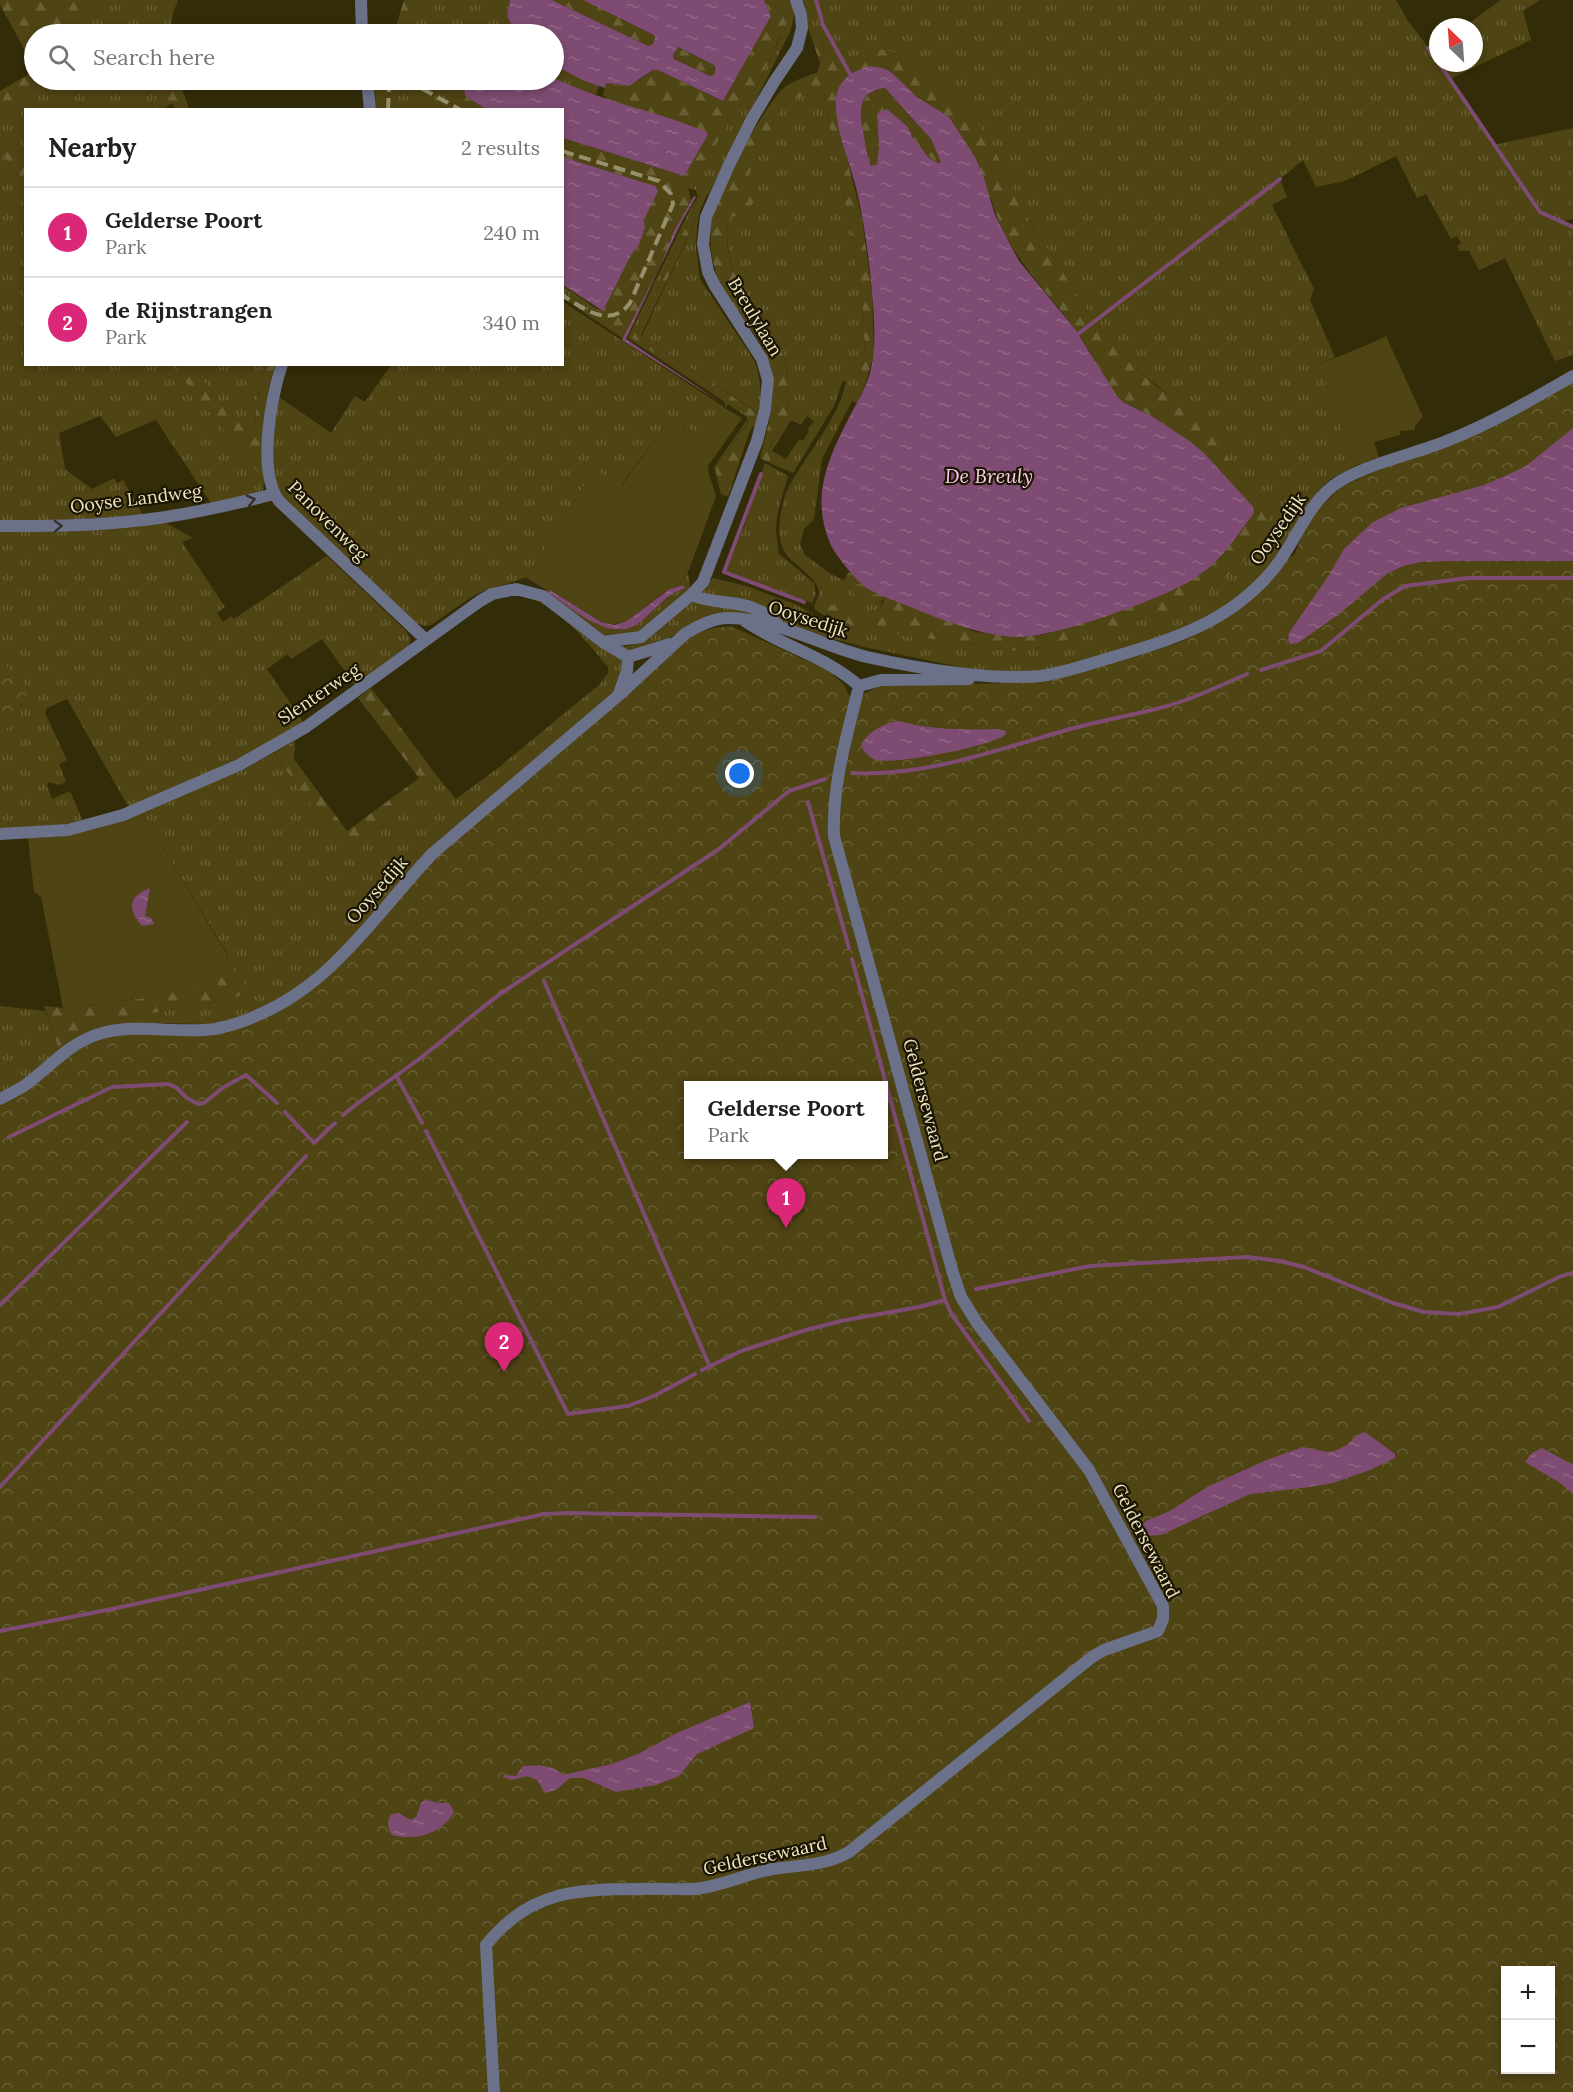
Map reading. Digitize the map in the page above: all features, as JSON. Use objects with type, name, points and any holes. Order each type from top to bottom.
[{"type":"street","points":[[361,0],[362,24]]},
{"type":"street","name":"Breulylaan","points":[[603,642],[641,637],[703,582],[757,441],[765,410],[768,380],[762,359],[708,272],[703,243],[706,217],[752,119],[798,48],[802,28],[796,0]]},
{"type":"street","points":[[368,90],[370,108]]},
{"type":"street","name":"Panovenweg","points":[[281,366],[274,389],[268,430],[269,476],[274,494],[425,639]]},
{"type":"street","name":"Ooysedijk","points":[[0,1099],[23,1086],[56,1057],[79,1041],[105,1032],[213,1029],[239,1023],[284,1003],[347,953],[433,854],[619,695],[674,643],[686,633],[712,621],[727,618],[760,622],[867,657],[982,676],[1041,675],[1160,644],[1208,624],[1252,592],[1272,570],[1293,541],[1309,512],[1334,485],[1355,474],[1450,440],[1573,376]]},
{"type":"street","name":"Ooyse Landweg","points":[[0,526],[59,526],[142,520],[224,506],[274,494]]},
{"type":"street","name":"Slenterweg","points":[[0,834],[68,830],[123,814],[239,765],[306,727],[425,639],[492,594],[516,589],[543,596],[603,642],[628,657]]},
{"type":"street","points":[[691,595],[704,600],[730,601],[747,605],[770,617],[781,628]]},
{"type":"street","points":[[742,620],[761,633],[840,670],[859,686],[881,680],[966,680],[982,676]]},
{"type":"street","points":[[619,695],[627,671],[628,657],[674,643]]},
{"type":"street","name":"Geldersewaard","points":[[494,2092],[486,1945],[499,1928],[510,1920],[549,1898],[576,1890],[701,1888],[733,1882],[766,1870],[820,1864],[839,1858],[1092,1657],[1104,1650],[1158,1631],[1163,1619],[1163,1606],[1148,1575],[1089,1470],[976,1323],[962,1297],[952,1270],[834,836],[833,810],[837,779],[859,686]]},
{"type":"green space","points":[[0,0],[94,0],[99,5],[77,24],[24,24],[24,48],[0,5]]},
{"type":"green space","points":[[94,0],[178,0],[171,24],[77,24],[99,5]]},
{"type":"green space","points":[[404,0],[421,0],[413,24],[397,24]]},
{"type":"green space","points":[[421,0],[510,0],[507,16],[511,24],[413,24]]},
{"type":"green space","points":[[552,0],[583,0],[654,35],[653,44],[648,46]]},
{"type":"green space","points":[[764,0],[791,0],[794,17],[790,32],[708,195],[701,193],[649,307],[632,338],[748,415],[749,421],[716,467],[723,495],[714,467],[747,417],[728,404],[725,408],[725,402],[628,338],[690,209],[698,197],[696,190],[692,189],[735,110],[755,89],[780,37],[781,6],[766,4]]},
{"type":"green space","points":[[802,0],[1396,0],[1408,21],[1429,47],[1429,72],[1465,72],[1450,79],[1494,145],[1573,128],[1573,219],[1560,222],[1573,228],[1573,355],[1555,361],[1505,258],[1479,270],[1469,251],[1460,251],[1457,246],[1461,243],[1457,236],[1451,239],[1426,194],[1417,198],[1396,156],[1345,181],[1316,187],[1303,160],[1280,179],[1287,197],[1272,205],[1314,289],[1310,300],[1335,357],[1319,364],[1355,466],[1329,480],[1319,490],[1269,566],[1251,587],[1204,621],[1123,650],[1043,671],[1019,672],[970,669],[869,648],[817,635],[756,615],[722,613],[709,615],[666,640],[630,651],[614,644],[628,646],[648,637],[673,617],[713,578],[746,586],[795,604],[819,618],[910,636],[1016,651],[1046,646],[1171,611],[1209,592],[1266,501],[1238,473],[1212,434],[1157,385],[1134,368],[1095,322],[1018,203],[991,141],[945,86],[891,51],[861,53],[845,65],[838,65],[805,18],[805,5]]},
{"type":"green space","points":[[1501,0],[1540,0],[1523,11],[1531,40],[1483,63],[1483,18],[1476,18]]},
{"type":"green space","points":[[766,4],[781,5],[785,23],[771,57],[755,89],[735,110],[692,189],[688,188],[691,200],[625,340],[592,318],[597,309],[603,311],[631,255],[639,245],[645,228],[644,220],[657,191],[655,186],[564,157],[564,139],[684,176],[708,135],[707,133],[689,125],[607,100],[603,94],[606,83],[631,84],[653,70],[658,70],[723,101],[771,16]]},
{"type":"green space","points":[[805,18],[838,65],[845,65],[861,53],[874,49],[891,51],[945,86],[971,114],[991,141],[1018,203],[1095,322],[1134,368],[1197,418],[1213,434],[1238,473],[1266,501],[1271,514],[1261,540],[1241,564],[1209,592],[1172,611],[1046,646],[1016,651],[855,626],[828,618],[816,610],[831,605],[873,611],[880,609],[886,596],[976,632],[1019,637],[1042,635],[1150,600],[1202,574],[1223,553],[1254,513],[1205,454],[1176,432],[1123,402],[1117,396],[1075,329],[1015,252],[997,218],[991,198],[929,105],[906,88],[891,72],[884,68],[870,66],[836,98],[841,136],[862,218],[872,293],[874,354],[864,388],[858,382],[865,356],[863,307],[852,235],[824,93],[821,90],[782,106],[745,182],[754,202],[742,216],[728,217],[727,236],[731,265],[778,342],[786,369],[787,421],[782,425],[768,450],[772,464],[760,458],[772,405],[772,373],[763,348],[731,303],[718,279],[710,240],[711,226],[714,213],[741,153],[776,96],[797,80],[818,72],[820,63]]},
{"type":"green space","points":[[677,47],[714,65],[716,69],[714,75],[710,76],[674,59],[673,55]]},
{"type":"green space","points":[[564,70],[582,80],[599,85],[596,95],[564,83]]},
{"type":"green space","points":[[24,77],[24,90],[28,90],[0,107],[0,91]]},
{"type":"green space","points":[[885,88],[931,139],[942,162],[938,163],[924,152],[916,143],[908,127],[877,116],[879,147],[877,164],[871,166],[863,129],[862,106],[868,95]]},
{"type":"green space","points":[[28,90],[167,90],[146,108],[24,108],[24,160],[0,130],[0,107]]},
{"type":"green space","points":[[167,90],[182,90],[189,108],[174,108],[172,103],[165,108],[146,108]]},
{"type":"green space","points":[[375,90],[444,90],[454,97],[465,96],[459,108],[376,108]]},
{"type":"green space","points":[[444,90],[464,90],[465,96],[454,97]]},
{"type":"green space","points":[[820,90],[824,93],[852,235],[863,307],[865,356],[858,382],[864,388],[857,403],[852,401],[822,459],[814,519],[804,529],[800,544],[805,555],[831,574],[847,582],[851,590],[876,603],[882,602],[880,609],[866,612],[830,605],[815,610],[819,594],[818,588],[785,553],[779,534],[785,495],[835,412],[846,382],[843,380],[834,406],[793,473],[772,464],[768,451],[782,425],[787,421],[786,365],[771,329],[735,273],[727,239],[728,217],[738,217],[745,182],[785,103]],"holes":[[[807,416],[814,421],[803,441],[799,439],[786,459],[772,451],[791,420],[801,425]]]},
{"type":"green space","points":[[465,96],[484,108],[459,108]]},
{"type":"green space","points":[[0,130],[24,160],[24,183],[0,152]]},
{"type":"green space","points":[[0,152],[24,183],[24,366],[173,366],[264,480],[263,490],[257,496],[213,506],[156,420],[116,437],[100,416],[59,433],[65,469],[92,489],[114,478],[117,483],[123,480],[144,517],[0,524]]},
{"type":"green space","points":[[702,191],[707,194],[699,213],[641,335],[760,415],[758,426],[752,427],[749,433],[728,496],[723,495],[716,467],[749,422],[748,415],[632,338],[649,307]]},
{"type":"green space","points":[[700,211],[696,247],[700,279],[754,360],[760,386],[758,413],[642,336]]},
{"type":"green space","points":[[564,286],[597,309],[592,318],[564,299]]},
{"type":"green space","points":[[564,303],[724,407],[701,436],[672,417],[620,486],[594,470],[528,576],[475,595],[431,625],[425,626],[416,623],[285,502],[275,478],[273,451],[279,397],[331,433],[355,396],[365,402],[390,366],[564,366]]},
{"type":"green space","points":[[1386,336],[1423,417],[1415,426],[1415,430],[1400,431],[1400,435],[1374,442],[1379,457],[1355,466],[1319,364]]},
{"type":"green space","points":[[173,366],[191,366],[253,440],[256,406],[264,366],[275,366],[264,422],[264,480]]},
{"type":"green space","points":[[191,366],[264,366],[256,406],[253,440]]},
{"type":"green space","points":[[1573,382],[1573,2092],[0,2092],[0,1106],[19,1096],[72,1050],[105,1036],[174,1032],[281,1009],[435,857],[694,635],[715,628],[733,627],[829,671],[844,685],[852,701],[878,686],[1011,683],[1124,660],[1175,644],[1204,631],[1238,610],[1286,560],[1295,554],[1301,538],[1318,509],[1343,486],[1457,441]]},
{"type":"green space","points":[[723,407],[742,418],[708,466],[716,496],[689,570],[676,587],[664,592],[627,621],[611,625],[601,622],[525,577],[528,576],[594,470],[621,486],[672,417],[701,436]]},
{"type":"green space","points":[[765,463],[788,476],[777,522],[778,553],[814,583],[816,594],[812,603],[726,571],[744,527]]},
{"type":"green space","points":[[166,523],[193,538],[182,542],[225,607],[217,613],[223,622],[231,616],[234,619],[327,556],[406,631],[410,644],[355,685],[322,639],[291,659],[288,654],[267,669],[304,723],[264,747],[129,808],[67,699],[47,708],[45,713],[67,760],[59,764],[66,782],[59,785],[49,782],[47,786],[52,799],[70,791],[83,821],[52,827],[0,829],[0,739],[30,691],[0,659],[0,530]]},
{"type":"green space","points":[[850,570],[866,588],[886,596],[876,603],[859,598],[844,580]]},
{"type":"green space","points":[[688,572],[690,589],[636,634],[607,636],[601,634],[547,594],[546,589],[598,625],[620,630],[635,626],[672,594],[685,588],[684,585],[676,587]]},
{"type":"green space","points":[[513,593],[543,600],[622,659],[624,664],[616,690],[363,931],[291,993],[245,1018],[207,1024],[160,1023],[42,1067],[0,1095],[0,1006],[45,1011],[59,1048],[86,1033],[96,1023],[232,999],[228,955],[141,811],[245,769],[274,753],[346,854],[429,788],[437,776],[456,799],[498,768],[600,684],[608,673],[608,667],[561,616],[531,598],[515,595],[499,598],[467,617],[489,601]]},
{"type":"green space","points":[[0,659],[30,691],[0,739]]},
{"type":"green space","points":[[371,688],[437,776],[429,788],[346,854],[274,753],[295,741],[294,759],[347,831],[419,778],[358,698]]},
{"type":"green space","points":[[141,811],[229,958],[207,979],[178,991],[160,996],[63,1008],[41,897],[34,892],[28,838],[86,831]]},
{"type":"green space","points":[[229,958],[249,991],[232,999],[96,1023],[86,1033],[59,1049],[44,1006],[63,1008],[160,996],[207,979]]},
{"type":"water","points":[[510,0],[552,0],[648,46],[653,44],[654,35],[583,0],[764,0],[771,16],[723,101],[658,70],[653,70],[629,86],[606,83],[605,88],[582,80],[564,70],[564,24],[511,24],[507,16]],"holes":[[[678,47],[714,65],[716,69],[714,75],[710,76],[674,59],[673,55]]]},
{"type":"water","name":"De Breuly","points":[[870,66],[891,72],[917,97],[949,117],[975,157],[995,215],[1019,261],[1075,329],[1117,396],[1123,402],[1153,417],[1191,442],[1205,454],[1253,507],[1254,513],[1230,545],[1201,574],[1140,604],[1083,624],[1033,636],[1016,637],[1002,636],[962,626],[878,594],[859,581],[836,554],[824,526],[822,493],[825,477],[836,445],[862,394],[874,353],[874,312],[864,226],[836,109],[837,92],[843,81],[852,73]],"holes":[[[885,88],[931,139],[941,162],[938,163],[929,158],[913,138],[908,127],[887,109],[879,112],[877,116],[879,147],[877,164],[871,166],[861,121],[864,99],[875,90]]]},
{"type":"water","points":[[564,82],[592,94],[688,125],[707,132],[708,135],[684,176],[564,138],[564,108],[484,108],[465,96],[464,90],[564,90]]},
{"type":"water","points":[[564,157],[655,186],[658,191],[644,220],[645,228],[639,245],[631,255],[603,311],[564,286]]},
{"type":"water","points":[[694,196],[696,197],[682,221],[626,339],[723,404],[622,340],[660,267],[674,231]]},
{"type":"water","points":[[1573,428],[1573,561],[1449,561],[1421,562],[1404,566],[1388,573],[1339,614],[1298,643],[1290,644],[1289,633],[1344,549],[1373,522],[1401,508],[1484,485],[1503,477],[1526,466]]},
{"type":"water","points":[[683,585],[685,588],[672,594],[636,625],[625,629],[602,626],[578,614],[548,592],[550,590],[601,622],[614,625],[627,621],[668,590]]},
{"type":"water","points":[[898,721],[947,729],[997,729],[1005,731],[1006,734],[983,744],[921,757],[886,761],[868,756],[861,744],[868,735],[887,724]]},
{"type":"water","points":[[150,888],[145,916],[151,918],[154,924],[142,926],[134,914],[132,904],[137,895]]},
{"type":"water","points":[[1365,1432],[1395,1454],[1395,1458],[1333,1483],[1250,1494],[1161,1535],[1145,1536],[1137,1529],[1146,1521],[1170,1511],[1207,1487],[1264,1461],[1303,1447],[1327,1452],[1335,1451]]},
{"type":"water","points":[[1542,1448],[1573,1465],[1573,1494],[1560,1483],[1525,1462],[1532,1453]]},
{"type":"water","points":[[750,1702],[754,1728],[697,1754],[679,1776],[656,1785],[616,1792],[584,1778],[570,1778],[556,1790],[545,1793],[537,1780],[527,1776],[512,1780],[503,1777],[505,1775],[516,1776],[523,1766],[549,1767],[563,1775],[612,1764]]},
{"type":"water","points":[[426,1799],[437,1803],[449,1803],[454,1812],[449,1820],[427,1834],[410,1837],[392,1835],[388,1824],[391,1814],[400,1814],[411,1820],[416,1817],[421,1803]]},
{"type":"waterway","points":[[816,0],[823,25],[850,74]]},
{"type":"waterway","points":[[1445,72],[1540,212],[1573,227]]},
{"type":"waterway","points":[[1078,334],[1280,179]]},
{"type":"waterway","points":[[761,474],[724,572],[804,602]]},
{"type":"waterway","points":[[1261,670],[1321,651],[1382,600],[1405,586],[1468,578],[1573,578]]},
{"type":"waterway","points":[[852,773],[905,771],[958,761],[1073,728],[1154,710],[1197,696],[1247,674]]},
{"type":"waterway","points":[[343,1115],[426,1054],[503,992],[719,849],[789,791],[825,779]]},
{"type":"waterway","points":[[808,802],[849,948]]},
{"type":"waterway","points":[[852,959],[885,1081]]},
{"type":"waterway","points":[[544,981],[709,1365]]},
{"type":"waterway","points":[[9,1137],[112,1087],[168,1084],[198,1104],[204,1103],[224,1087],[246,1075],[277,1103]]},
{"type":"waterway","points":[[396,1075],[422,1123]]},
{"type":"waterway","points":[[702,1370],[741,1351],[806,1330],[945,1300],[888,1091]]},
{"type":"waterway","points":[[285,1112],[314,1143],[335,1123]]},
{"type":"waterway","points":[[0,1305],[187,1122]]},
{"type":"waterway","points":[[426,1131],[568,1414],[628,1406],[654,1396],[695,1374]]},
{"type":"waterway","points":[[0,1487],[306,1156]]},
{"type":"waterway","points":[[976,1289],[1090,1266],[1247,1257],[1304,1267],[1393,1303],[1424,1312],[1459,1314],[1498,1307],[1561,1276],[1573,1273]]},
{"type":"waterway","points":[[945,1300],[952,1315],[1029,1421]]},
{"type":"waterway","points":[[0,1631],[117,1608],[544,1514],[815,1517]]},
{"type":"railway","points":[[388,108],[389,90]]},
{"type":"railway","points":[[424,90],[457,108]]},
{"type":"railway","points":[[564,152],[659,181],[671,194],[673,204],[630,303],[622,311],[614,315],[596,314],[564,296]]},
{"type":"place","name":"Gelderse Poort","points":[[786,1228]]},
{"type":"place","name":"de Rijnstrangen","points":[[504,1372]]}]
